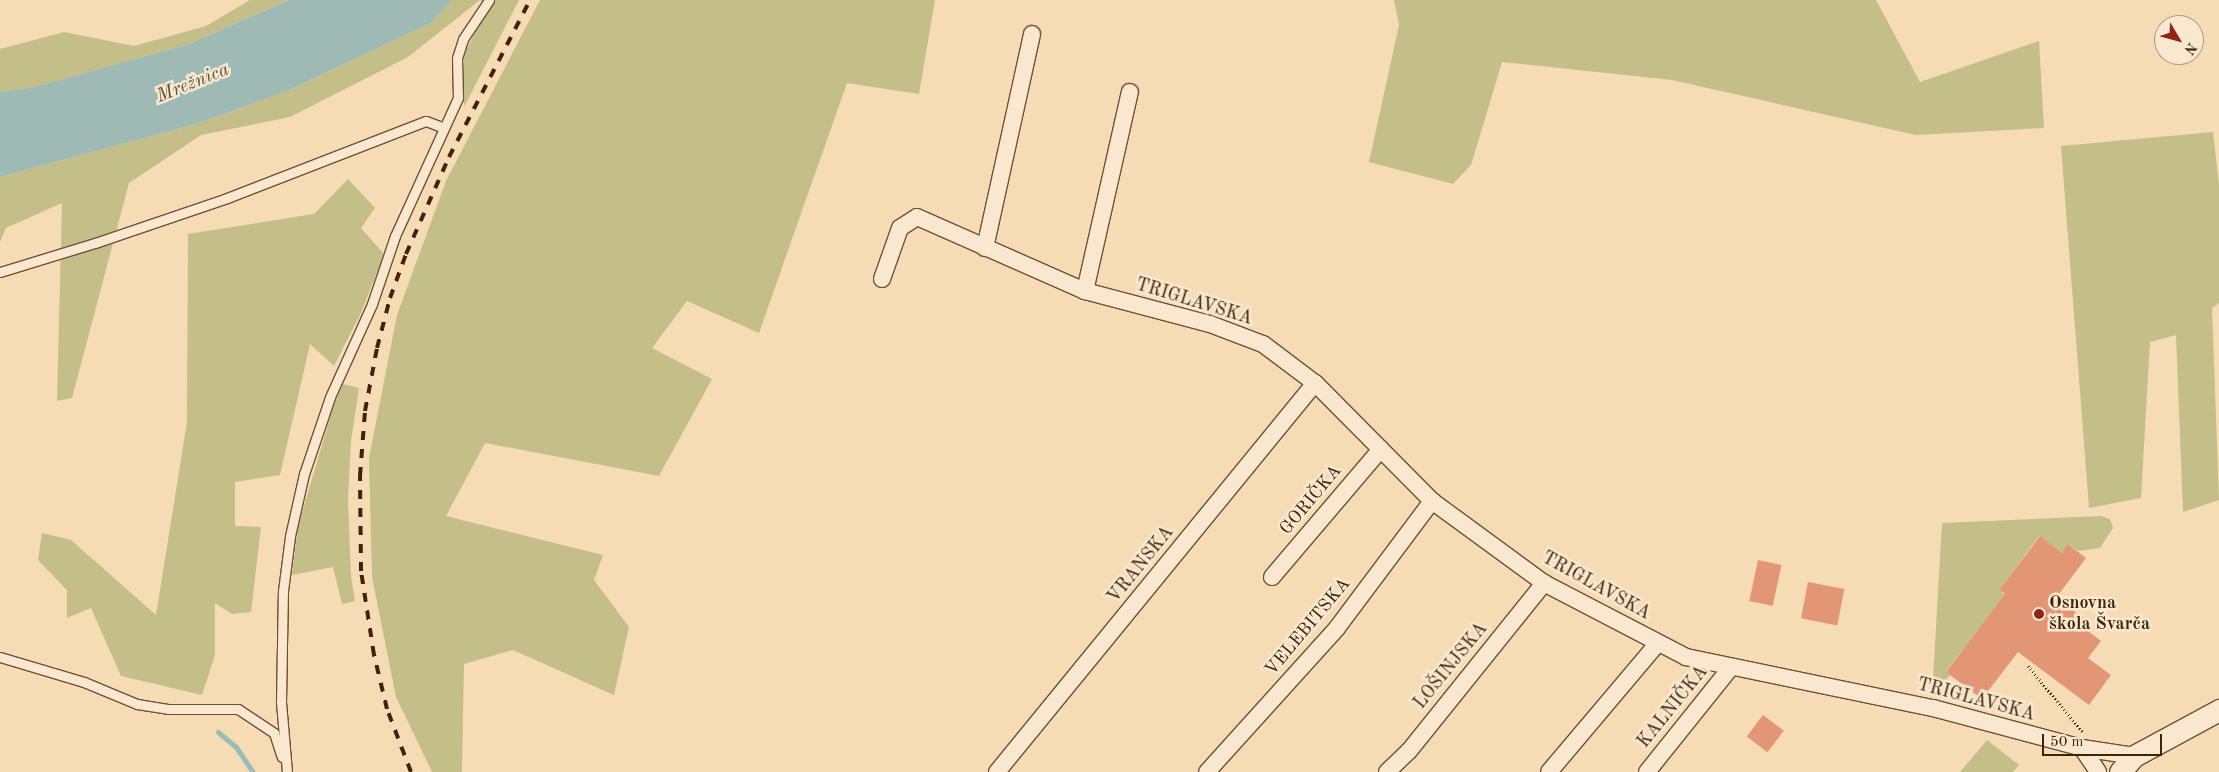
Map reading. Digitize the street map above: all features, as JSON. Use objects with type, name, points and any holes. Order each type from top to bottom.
[{"type":"street","points":[[985,248],[1032,34]]},
{"type":"street","points":[[1085,291],[1130,92]]},
{"type":"street","name":"TRIGLAVSKA","points":[[882,279],[900,228],[917,217],[1085,291],[1210,324],[1263,344],[1315,383],[1432,501],[1544,583],[1686,657],[1933,708],[2134,756]]},
{"type":"street","name":"VRANSKA","points":[[997,772],[1315,383]]},
{"type":"street","name":"GORIČKA","points":[[1272,577],[1381,449]]},
{"type":"street","name":"VELEBITSKA","points":[[1207,772],[1337,628],[1432,501]]},
{"type":"street","name":"LOŠINJSKA","points":[[1387,772],[1409,751],[1544,583]]},
{"type":"street","points":[[1549,772],[1658,643]]},
{"type":"street","name":"KALNIČKA","points":[[1647,772],[1731,667]]},
{"type":"street","points":[[2120,772],[2134,756],[2219,710]]},
{"type":"street","points":[[2085,743],[2098,772]]},
{"type":"lane","points":[[287,771],[281,702],[282,600],[290,536],[304,474],[330,397],[372,304],[395,236],[458,98],[457,58],[463,39],[489,0]]},
{"type":"lane","points":[[0,272],[95,243],[227,198],[426,121],[444,128]]},
{"type":"lane","points":[[0,657],[84,682],[137,704],[168,709],[238,708],[274,734],[287,771]]},
{"type":"path","points":[[2028,666],[2085,743]]},
{"type":"shaded area","points":[[250,0],[289,0],[189,44],[34,87],[0,92],[0,49],[64,32],[134,46],[206,26]]},
{"type":"shaded area","points":[[452,0],[480,0],[408,57],[290,117],[201,135],[129,183],[72,398],[57,401],[62,203],[6,228],[0,242],[0,177],[196,124],[287,91],[431,23]]},
{"type":"shaded area","points":[[480,0],[519,0],[464,107],[464,54],[489,6]]},
{"type":"shaded area","points":[[540,0],[935,0],[919,94],[847,83],[759,333],[687,301],[652,348],[712,379],[659,476],[485,443],[446,516],[603,555],[594,580],[629,627],[614,695],[513,650],[464,664],[462,772],[432,772],[396,697],[372,577],[369,458],[397,315],[446,181]]},
{"type":"shaded area","points":[[1394,0],[1876,0],[1920,82],[2039,41],[2044,128],[1916,135],[1672,80],[1502,62],[1471,165],[1453,184],[1369,162],[1399,25]]},
{"type":"shaded area","points":[[2213,132],[2219,185],[2219,303],[2212,308],[2219,500],[2183,512],[2176,335],[2150,342],[2141,498],[2089,508],[2061,146]]},
{"type":"shaded area","points":[[348,179],[375,208],[361,228],[384,254],[361,313],[334,366],[310,344],[280,475],[235,482],[235,526],[261,527],[251,612],[232,614],[215,603],[215,655],[202,695],[121,676],[91,608],[67,618],[67,590],[38,560],[42,533],[71,540],[156,615],[187,422],[188,234],[314,214]]},
{"type":"shaded area","points":[[343,384],[359,388],[351,441],[348,499],[351,577],[355,601],[342,604],[333,567],[292,575],[298,526],[333,408]]},
{"type":"shaded area","points":[[2101,516],[2110,519],[2113,528],[2100,548],[2078,551],[2069,544],[2062,553],[2039,536],[1999,590],[2005,595],[1946,671],[1950,675],[1941,686],[1933,679],[1942,523]]},
{"type":"shaded area","points":[[1987,740],[2019,765],[2013,772],[1960,772]]},
{"type":"water","name":"Mrežnica","points":[[289,0],[452,0],[431,23],[287,91],[196,124],[0,177],[0,92],[34,87],[189,44]]},
{"type":"building","points":[[2040,536],[2062,553],[2068,544],[2086,558],[2056,598],[2085,619],[2080,625],[2101,641],[2088,658],[2111,675],[2089,705],[2018,652],[1982,699],[1946,672],[2005,594],[1999,590]]},
{"type":"building","points":[[1758,560],[1781,565],[1773,606],[1749,601]]},
{"type":"building","points":[[1808,582],[1844,589],[1837,625],[1801,618]]},
{"type":"building","points":[[1763,715],[1784,731],[1768,752],[1747,737]]},
{"type":"waterway","points":[[218,732],[236,747],[253,772]]},
{"type":"railway","points":[[411,772],[387,709],[374,655],[361,571],[360,476],[365,411],[377,348],[390,298],[406,254],[449,157],[530,0]]},
{"type":"place","name":"Osnovna škola Švarča","points":[[2039,614]]}]
